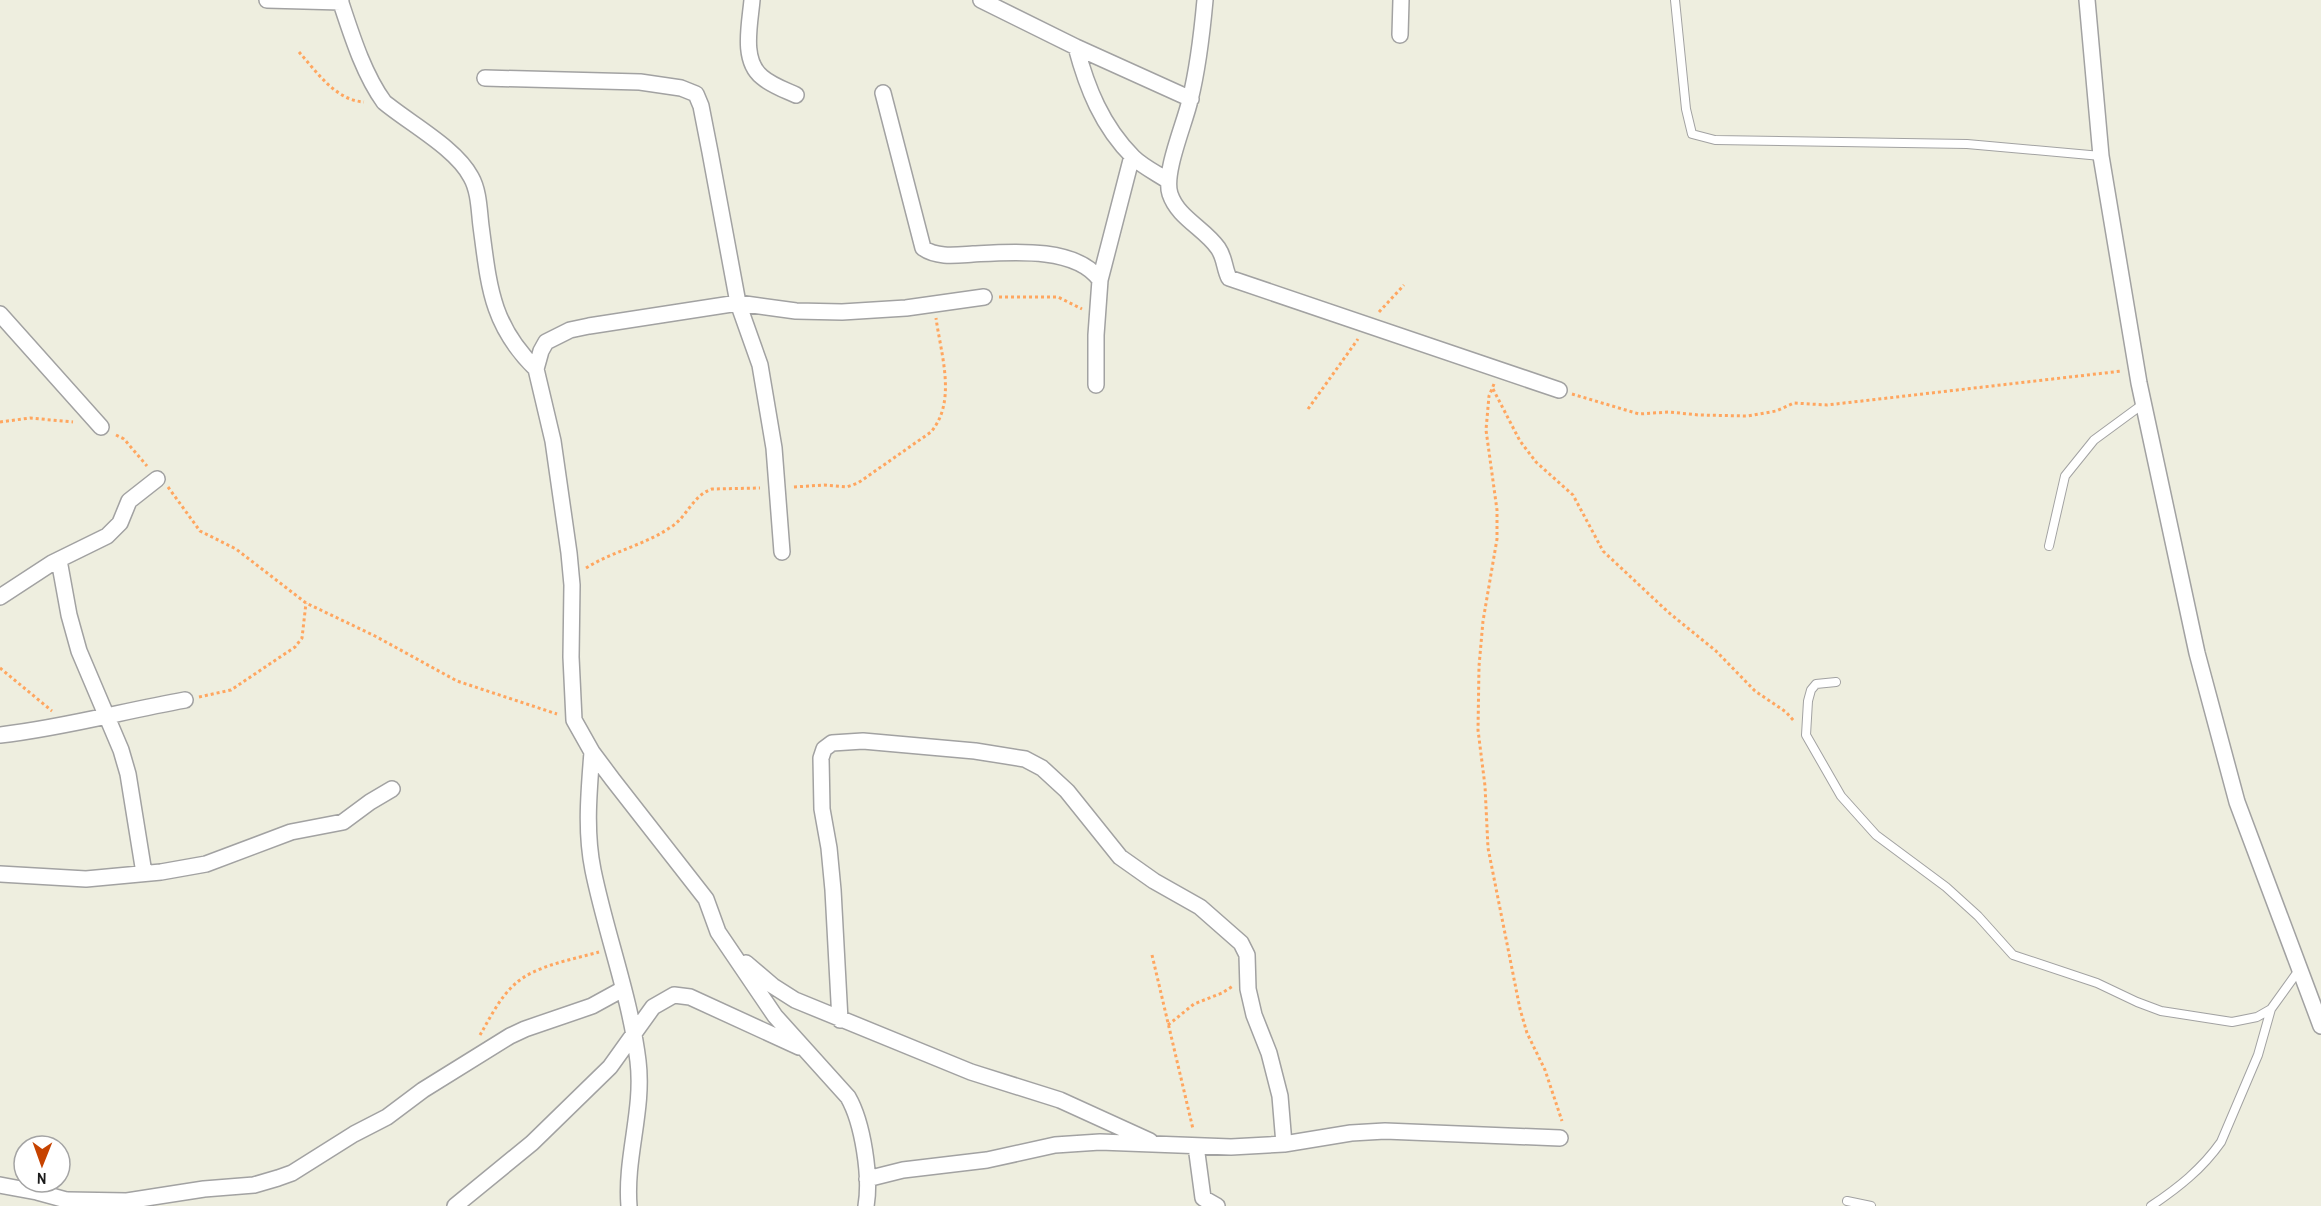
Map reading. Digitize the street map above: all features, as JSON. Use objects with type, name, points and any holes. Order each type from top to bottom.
[{"type":"street","points":[[267,0],[340,1],[365,65],[384,102],[453,155],[470,175],[479,206],[494,306],[508,337],[536,369]]},
{"type":"street","points":[[752,0],[748,48],[753,66],[762,77],[796,95]]},
{"type":"street","points":[[981,0],[1076,47],[1191,99]]},
{"type":"street","points":[[1205,0],[1191,99],[1167,180],[1173,201],[1181,213],[1217,246],[1229,278],[1559,390]]},
{"type":"street","points":[[1400,35],[1401,0]]},
{"type":"street","points":[[2087,0],[2101,156],[2137,369],[2197,653],[2237,802],[2321,1026]]},
{"type":"street","points":[[1076,47],[1093,101],[1102,118],[1132,156],[1167,180]]},
{"type":"street","points":[[484,78],[640,82],[681,88],[696,94],[701,106],[738,303],[760,364],[774,448],[782,552]]},
{"type":"street","points":[[883,93],[923,248],[931,253],[950,255],[1051,255],[1072,259],[1093,269],[1100,280]]},
{"type":"street","points":[[1096,385],[1100,280],[1132,156]]},
{"type":"street","points":[[866,1206],[869,1191],[852,1104],[776,1016],[718,932],[706,898],[592,752],[574,720],[571,657],[572,585],[553,441],[536,369],[546,342],[570,330],[738,303],[796,311],[842,312],[934,305],[984,297]]},
{"type":"street","points":[[0,314],[101,427]]},
{"type":"street","points":[[0,597],[59,560],[107,536],[120,522],[129,501],[157,479]]},
{"type":"street","points":[[59,560],[69,615],[79,651],[108,715],[128,774],[144,873]]},
{"type":"street","points":[[0,735],[70,724],[185,700]]},
{"type":"street","points":[[840,1020],[833,890],[822,809],[821,758],[824,749],[832,743],[862,741],[975,751],[1025,759],[1036,764],[1061,784],[1083,807],[1111,849],[1120,857],[1154,881],[1200,907],[1238,939],[1247,955],[1247,976],[1254,1015],[1269,1053],[1280,1096],[1284,1144]]},
{"type":"street","points":[[592,752],[589,822],[593,868],[638,1059],[640,1092],[629,1177],[629,1206]]},
{"type":"street","points":[[0,874],[86,879],[206,864],[291,832],[343,822],[392,789]]},
{"type":"street","points":[[728,948],[785,995],[840,1020],[971,1072],[1060,1100],[1158,1144]]},
{"type":"street","points":[[0,1185],[75,1203],[127,1201],[204,1188],[254,1185],[278,1178],[292,1173],[344,1140],[387,1117],[466,1062],[525,1029],[592,1006],[623,989]]},
{"type":"street","points":[[456,1206],[532,1143],[610,1067],[653,1006],[668,997],[682,995],[741,1019],[804,1049]]},
{"type":"street","points":[[867,1179],[903,1170],[987,1160],[1055,1145],[1100,1142],[1196,1146],[1284,1144],[1351,1133],[1385,1131],[1560,1138]]},
{"type":"street","points":[[1196,1146],[1203,1198],[1217,1206]]},
{"type":"lane","points":[[1675,0],[1686,109],[1692,134],[1715,140],[1967,144],[2101,156]]},
{"type":"lane","points":[[2049,546],[2065,476],[2094,440],[2144,404]]},
{"type":"lane","points":[[1836,682],[1816,684],[1811,690],[1806,735],[1832,784],[1876,835],[1946,887],[1978,916],[2013,955],[2097,983],[2161,1011],[2232,1022],[2257,1017],[2271,1009]]},
{"type":"lane","points":[[2151,1206],[2181,1186],[2221,1142],[2258,1055],[2271,1009],[2299,970]]},
{"type":"lane","points":[[1847,1201],[1871,1206]]},
{"type":"path","points":[[299,52],[335,92],[356,102],[384,102]]},
{"type":"path","points":[[1308,409],[1368,327],[1404,285]]},
{"type":"path","points":[[984,297],[1058,297],[1097,317]]},
{"type":"path","points":[[572,585],[579,574],[600,559],[674,526],[704,492],[719,489],[824,485],[847,487],[858,483],[931,432],[943,413],[946,391],[934,305]]},
{"type":"path","points":[[1559,390],[1635,414],[1674,412],[1748,416],[1776,411],[1794,403],[1827,405],[2137,369]]},
{"type":"path","points":[[1500,371],[1492,388],[1487,413],[1486,430],[1497,510],[1497,539],[1482,632],[1478,730],[1485,786],[1488,848],[1520,1009],[1527,1033],[1545,1070],[1564,1126],[1560,1138]]},
{"type":"path","points":[[1492,388],[1520,441],[1536,462],[1573,495],[1603,551],[1668,612],[1716,651],[1755,691],[1786,712],[1806,735]]},
{"type":"path","points":[[0,422],[30,418],[68,421],[101,427],[124,439],[157,479],[178,497],[200,531],[236,549],[306,603],[375,636],[457,681],[574,720]]},
{"type":"path","points":[[185,700],[231,690],[295,647],[302,639],[306,603]]},
{"type":"path","points":[[0,668],[70,724]]},
{"type":"path","points":[[466,1062],[492,1015],[516,983],[538,971],[612,948]]},
{"type":"path","points":[[1152,955],[1196,1146]]},
{"type":"path","points":[[1168,1025],[1194,1004],[1221,993],[1247,976]]}]
